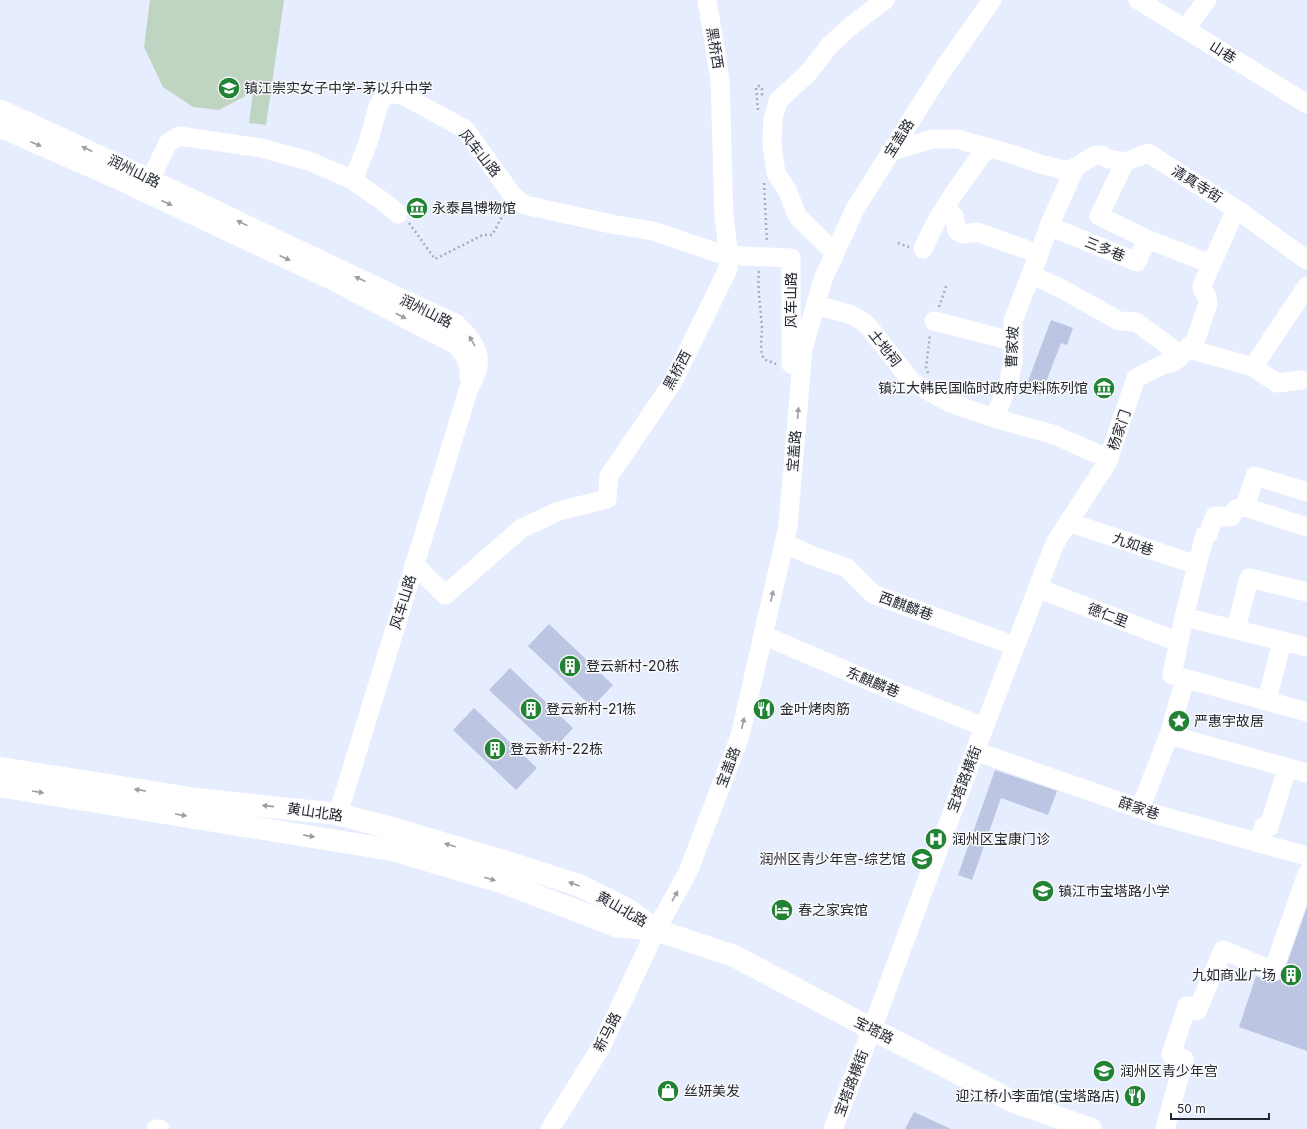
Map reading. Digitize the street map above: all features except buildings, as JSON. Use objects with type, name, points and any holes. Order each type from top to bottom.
[{"type":"main road","name":"黄山北路","points":[[0,768],[197,799],[338,814],[402,831],[578,885],[627,909],[656,930]]},
{"type":"main road","name":"黄山北路","points":[[0,786],[392,850],[504,883],[616,926],[656,930]]},
{"type":"main road","name":"宝塔路","points":[[656,930],[734,956],[1014,1102],[1091,1129]]},
{"type":"street","name":"黑桥西","points":[[414,564],[445,595],[522,528],[559,511],[607,499],[609,476],[671,385],[728,269],[724,218],[720,79],[707,0]]},
{"type":"street","points":[[835,253],[798,217],[787,190],[776,173],[772,144],[773,119],[778,102],[809,72],[830,45],[852,25],[885,0]]},
{"type":"street","name":"宝盖路","points":[[656,930],[688,872],[740,736],[788,526],[797,364],[804,349],[823,279],[855,209],[942,71],[992,0]]},
{"type":"street","name":"山巷","points":[[1138,0],[1307,104]]},
{"type":"street","points":[[1185,29],[1207,0]]},
{"type":"street","name":"风车山路","points":[[353,180],[368,143],[378,107],[386,92],[404,96],[465,130],[513,196],[525,205],[611,224],[653,231],[718,253],[791,258],[797,364]]},
{"type":"street","name":"润州山路","points":[[0,109],[456,345],[465,356],[470,368],[468,391]]},
{"type":"street","name":"润州山路","points":[[0,128],[116,179],[147,186]]},
{"type":"street","points":[[147,186],[168,143],[179,136],[261,148],[309,161],[353,180],[371,194],[388,204],[398,214]]},
{"type":"street","points":[[890,152],[932,139],[957,140],[1014,154],[1040,164],[1070,171],[1095,155],[1101,155],[1109,159],[1125,162]]},
{"type":"street","points":[[923,249],[945,209],[987,148]]},
{"type":"street","name":"清真寺街","points":[[1125,162],[1148,153],[1236,209],[1307,260]]},
{"type":"street","name":"三多巷","points":[[1125,162],[1099,216],[1147,239],[1211,264]]},
{"type":"street","name":"曹家坡","points":[[994,418],[1008,386],[1013,362],[1013,321],[1032,275],[1049,226],[1077,167]]},
{"type":"street","points":[[945,209],[954,216],[957,231],[963,234],[977,232],[1039,254]]},
{"type":"street","points":[[1185,351],[1196,339],[1207,307],[1207,297],[1202,288],[1211,264],[1236,209]]},
{"type":"street","name":"三多巷","points":[[1049,226],[1137,262],[1147,239]]},
{"type":"street","points":[[1032,275],[1064,290],[1119,321],[1136,322],[1185,351],[1193,350],[1253,367],[1277,382],[1305,377]]},
{"type":"street","points":[[1253,367],[1307,286]]},
{"type":"street","name":"土地祠","points":[[816,305],[852,315],[864,323],[873,332],[912,382],[950,404],[1052,434],[1108,459]]},
{"type":"street","points":[[934,321],[1012,341]]},
{"type":"street","name":"杨家门","points":[[1068,522],[1108,459],[1136,378],[1164,364],[1171,363],[1185,351]]},
{"type":"street","name":"风车山路","points":[[338,814],[468,391]]},
{"type":"street","points":[[1238,512],[1255,476],[1307,492]]},
{"type":"street","points":[[1307,528],[1238,512],[1215,516],[1208,534],[1205,535],[1178,642],[1172,675],[1307,712]]},
{"type":"street","name":"九如巷","points":[[1068,522],[1197,566]]},
{"type":"street","name":"宝塔路横街","points":[[833,1129],[872,1029],[984,726],[1037,588],[1055,543],[1068,522]]},
{"type":"street","name":"西麒麟巷","points":[[784,543],[810,555],[847,568],[873,594],[1015,646]]},
{"type":"street","points":[[1236,629],[1249,578],[1307,592]]},
{"type":"street","name":"德仁里","points":[[1037,588],[1178,642]]},
{"type":"street","points":[[1184,617],[1307,647]]},
{"type":"street","name":"东麒麟巷","points":[[763,635],[889,689],[984,726]]},
{"type":"street","points":[[1267,700],[1282,641]]},
{"type":"street","points":[[1140,809],[1169,735],[1185,678]]},
{"type":"street","points":[[1169,735],[1307,773]]},
{"type":"street","name":"薛家巷","points":[[975,751],[1158,815],[1307,856]]},
{"type":"street","points":[[1258,843],[1264,826],[1269,827],[1287,768]]},
{"type":"street","points":[[1165,1129],[1184,1059],[1171,1055],[1187,1006],[1197,1010],[1222,950],[1273,971],[1307,874]]},
{"type":"street","name":"新马路","points":[[550,1129],[601,1047],[656,930]]},
{"type":"path","points":[[758,111],[756,87],[760,86],[762,88],[762,98],[765,101],[772,103],[778,102]]},
{"type":"path","points":[[763,180],[767,242],[758,283],[762,328],[761,354],[764,359],[786,368],[797,364]]},
{"type":"path","points":[[398,214],[405,216],[435,259],[483,235],[492,235],[503,216],[519,206],[527,210],[530,206]]},
{"type":"green space","points":[[150,0],[284,0],[266,125],[249,123],[253,92],[219,110],[193,107],[163,87],[144,47]]},
{"type":"place","name":"镇江崇实女子中学-茅以升中学","points":[[229,88]]},
{"type":"place","name":"永泰昌博物馆","points":[[417,208]]},
{"type":"place","name":"镇江大韩民国临时政府史料陈列馆","points":[[1104,388]]},
{"type":"place","name":"登云新村-20栋","points":[[570,666]]},
{"type":"place","name":"登云新村-21栋","points":[[531,709]]},
{"type":"place","name":"金叶烤肉筋","points":[[764,709]]},
{"type":"place","name":"严惠宇故居","points":[[1179,721]]},
{"type":"place","name":"登云新村-22栋","points":[[495,749]]},
{"type":"place","name":"润州区宝康门诊","points":[[936,839]]},
{"type":"place","name":"润州区青少年宫-综艺馆","points":[[922,859]]},
{"type":"place","name":"镇江市宝塔路小学","points":[[1043,891]]},
{"type":"place","name":"春之家宾馆","points":[[782,910]]},
{"type":"place","name":"九如商业广场","points":[[1291,975]]},
{"type":"place","name":"润州区青少年宫","points":[[1104,1071]]},
{"type":"place","name":"丝妍美发","points":[[668,1091]]},
{"type":"place","name":"迎江桥小李面馆(宝塔路店)","points":[[1135,1096]]}]
